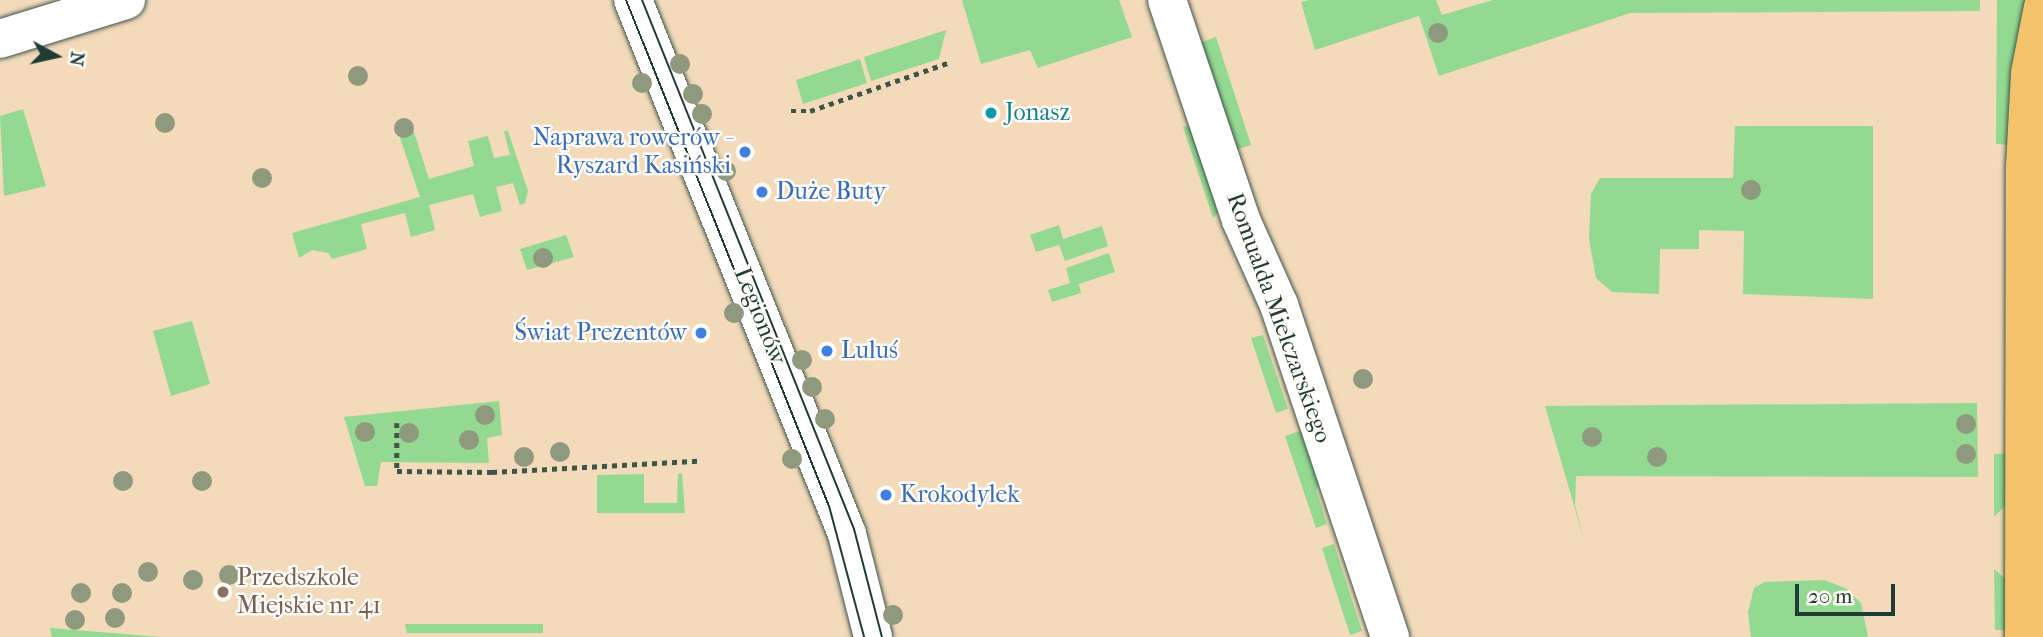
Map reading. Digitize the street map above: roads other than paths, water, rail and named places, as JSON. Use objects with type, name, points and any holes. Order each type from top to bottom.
[{"type":"main road","points":[[2024,637],[2034,270],[2036,75],[2043,7]]},
{"type":"street","points":[[0,39],[126,0]]},
{"type":"street","name":"Legionów","points":[[633,0],[843,521],[873,637]]},
{"type":"street","name":"Romualda Mielczarskiego","points":[[1167,0],[1241,220],[1279,305],[1390,637]]},
{"type":"tram line","points":[[626,0],[829,506],[864,637]]},
{"type":"tram line","points":[[642,0],[854,529],[882,637]]},
{"type":"place","name":"Jonasz","points":[[991,113]]},
{"type":"place","name":"Naprawa rowerów - Ryszard Kasiński","points":[[745,152]]},
{"type":"place","name":"Duże Buty","points":[[762,192]]},
{"type":"place","name":"Świat Prezentów","points":[[701,333]]},
{"type":"place","name":"Luluś","points":[[827,351]]},
{"type":"place","name":"Krokodylek","points":[[886,495]]},
{"type":"place","name":"Przedszkole Miejskie nr 41","points":[[223,592]]}]
